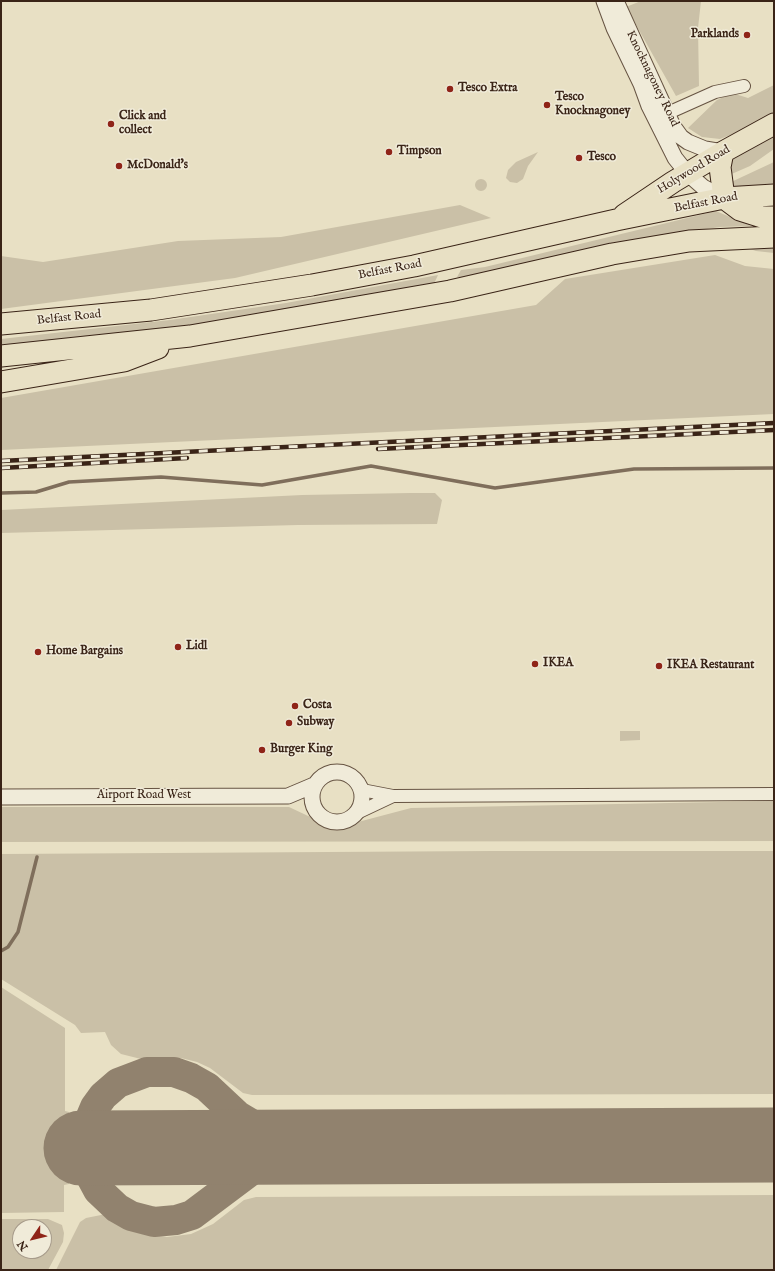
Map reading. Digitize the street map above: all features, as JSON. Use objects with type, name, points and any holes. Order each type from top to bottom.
[{"type":"highway","name":"Holywood Road","points":[[616,220],[687,173],[774,124]]},
{"type":"highway","points":[[723,152],[720,167],[724,198],[740,210],[762,217],[774,217]]},
{"type":"highway","name":"Belfast Road","points":[[1,324],[151,310],[312,285],[414,266],[616,220],[698,205],[724,198],[774,195]]},
{"type":"highway","points":[[1,356],[190,336],[450,291],[612,254],[689,241],[774,237]]},
{"type":"highway","points":[[1,382],[124,360],[190,336]]},
{"type":"street","points":[[604,1],[614,28],[641,84],[661,116],[674,158],[703,188],[724,198]]},
{"type":"street","name":"Knocknagoney Road","points":[[616,1],[661,116],[673,126],[681,137],[688,142],[705,149],[723,152]]},
{"type":"street","points":[[661,116],[715,92],[744,86]]},
{"type":"street","points":[[317,813],[311,799],[314,785],[324,775],[337,772],[352,777],[362,790],[363,798],[357,813]]},
{"type":"street","name":"Airport Road West","points":[[1,797],[288,796],[314,785]]},
{"type":"street","points":[[362,790],[393,796],[774,794]]},
{"type":"street","points":[[288,796],[329,822],[337,823],[352,818],[357,813],[393,796]]},
{"type":"shaded area","points":[[641,1],[701,1],[698,28],[699,86],[676,96],[626,7]]},
{"type":"shaded area","points":[[774,85],[774,118],[720,139],[702,137],[688,128],[717,100],[732,93],[748,98]]},
{"type":"shaded area","points":[[774,133],[774,149],[750,166],[727,176],[728,163],[735,152]]},
{"type":"shaded area","points":[[538,152],[528,166],[523,179],[517,183],[510,182],[506,178],[508,170],[516,162]]},
{"type":"shaded area","points":[[774,162],[774,187],[733,190],[729,183]]},
{"type":"shaded area","points":[[483,179],[486,180],[486,190],[479,191],[476,190],[475,183],[476,180]]},
{"type":"shaded area","points":[[460,205],[491,218],[235,278],[1,309],[1,256],[43,262],[178,241],[281,237]]},
{"type":"shaded area","points":[[716,211],[751,226],[720,227],[611,243],[464,277],[457,277],[461,270],[485,267]]},
{"type":"shaded area","points":[[744,247],[774,248],[774,253],[756,251]]},
{"type":"shaded area","points":[[715,255],[745,266],[774,269],[774,414],[1,450],[1,398],[536,305],[565,279]]},
{"type":"shaded area","points":[[438,275],[433,286],[206,325],[1,348],[1,339],[170,320],[286,303]]},
{"type":"shaded area","points":[[435,493],[442,500],[437,524],[298,525],[1,533],[1,510],[302,495]]},
{"type":"shaded area","points":[[620,731],[640,731],[640,740],[620,741]]},
{"type":"shaded area","points":[[774,801],[774,841],[1,842],[1,807],[289,807],[323,823],[339,827],[411,808]]},
{"type":"shaded area","points":[[774,851],[774,1094],[252,1095],[243,1093],[210,1068],[197,1062],[181,1058],[145,1060],[121,1054],[111,1045],[105,1032],[81,1033],[75,1025],[1,979],[1,854]]},
{"type":"shaded area","points":[[1,987],[65,1028],[65,1111],[69,1112],[69,1184],[64,1185],[64,1212],[1,1213]]},
{"type":"shaded area","points":[[774,1195],[774,1270],[56,1270],[80,1222],[86,1218],[106,1214],[129,1228],[145,1234],[167,1237],[191,1234],[213,1224],[244,1200],[256,1197]]},
{"type":"shaded area","points":[[1,1219],[12,1219],[12,1259],[52,1259],[52,1221],[62,1225],[64,1233],[63,1242],[48,1270],[1,1270]]},
{"type":"waterway","points":[[1,493],[36,492],[69,482],[161,477],[262,485],[371,466],[495,488],[634,469],[774,468]]},
{"type":"waterway","points":[[1,951],[8,947],[18,932],[37,857]]},
{"type":"taxiway","points":[[147,1072],[174,1072],[191,1078],[207,1087],[238,1116],[275,1138],[301,1147],[278,1155],[260,1164],[192,1215],[176,1220],[154,1222],[131,1216],[117,1208],[98,1190],[90,1175],[84,1148],[87,1126],[95,1107],[103,1096],[118,1083],[147,1072]]},
{"type":"runway","points":[[81,1148],[774,1145]]},
{"type":"railway","points":[[1,461],[774,423]]},
{"type":"railway","points":[[378,449],[774,430]]},
{"type":"railway","points":[[1,468],[187,458]]},
{"type":"place","name":"Parklands","points":[[747,35]]},
{"type":"place","name":"Tesco Extra","points":[[450,89]]},
{"type":"place","name":"Tesco Knocknagoney","points":[[547,105]]},
{"type":"place","name":"Click and collect","points":[[111,124]]},
{"type":"place","name":"Timpson","points":[[389,152]]},
{"type":"place","name":"Tesco","points":[[579,158]]},
{"type":"place","name":"McDonald's","points":[[119,166]]},
{"type":"place","name":"Lidl","points":[[178,647]]},
{"type":"place","name":"Home Bargains","points":[[38,652]]},
{"type":"place","name":"IKEA","points":[[535,664]]},
{"type":"place","name":"IKEA Restaurant","points":[[659,666]]},
{"type":"place","name":"Costa","points":[[295,706]]},
{"type":"place","name":"Subway","points":[[289,723]]},
{"type":"place","name":"Burger King","points":[[262,750]]}]
